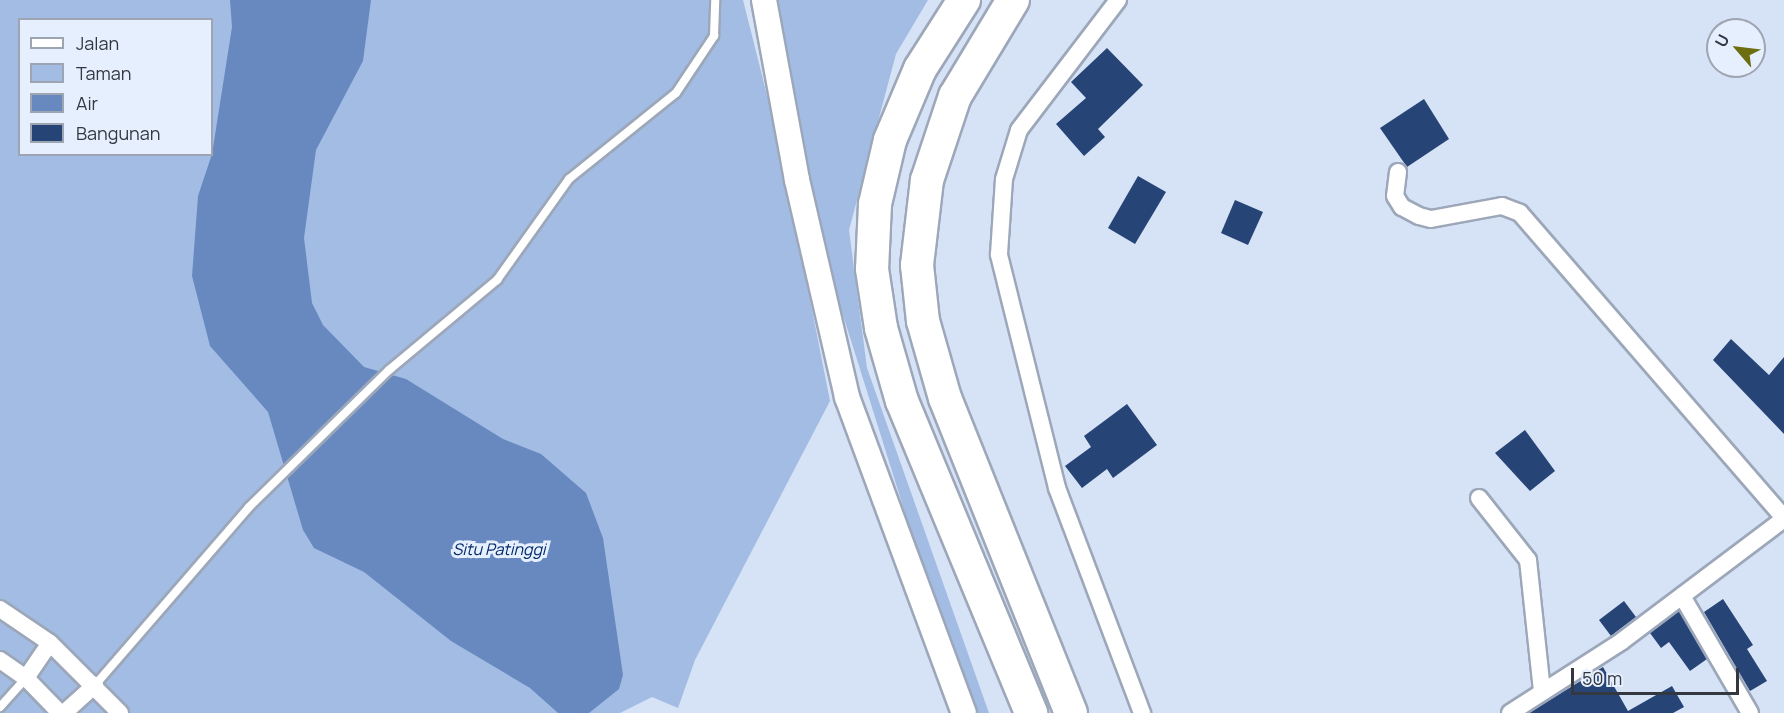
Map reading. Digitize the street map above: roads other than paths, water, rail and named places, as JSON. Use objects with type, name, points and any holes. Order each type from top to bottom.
[{"type":"highway","points":[[964,0],[920,69],[890,140],[875,204],[872,269],[881,328],[902,401],[1030,713]]},
{"type":"highway","points":[[1012,0],[955,96],[927,180],[918,265],[923,321],[945,398],[1071,713]]},
{"type":"main road","points":[[764,0],[797,180],[847,397],[964,713]]},
{"type":"street","points":[[1118,0],[1019,130],[1004,179],[999,255],[1057,488],[1142,713]]},
{"type":"street","points":[[1398,172],[1395,195],[1419,216],[1431,219],[1502,206],[1520,213],[1784,518],[1682,596],[1510,713]]},
{"type":"street","points":[[1479,498],[1528,560],[1542,692]]},
{"type":"street","points":[[1682,596],[1750,713]]},
{"type":"street","points":[[0,609],[50,643],[95,685],[120,713]]},
{"type":"street","points":[[26,678],[50,643]]},
{"type":"street","points":[[0,660],[26,678],[60,713]]},
{"type":"street","points":[[64,713],[95,685]]},
{"type":"lane","points":[[95,685],[249,507],[389,370],[497,280],[568,179],[676,93],[714,36],[715,0]]},
{"type":"lane","points":[[0,707],[26,678]]},
{"type":"water","name":"Situ Patinggi","points":[[230,0],[371,0],[363,61],[316,150],[304,238],[312,303],[323,325],[364,367],[406,379],[503,439],[541,454],[586,493],[603,538],[623,675],[619,689],[589,713],[558,713],[530,688],[451,641],[364,572],[314,548],[303,530],[268,412],[210,346],[192,276],[198,196],[213,156],[232,27]]}]
